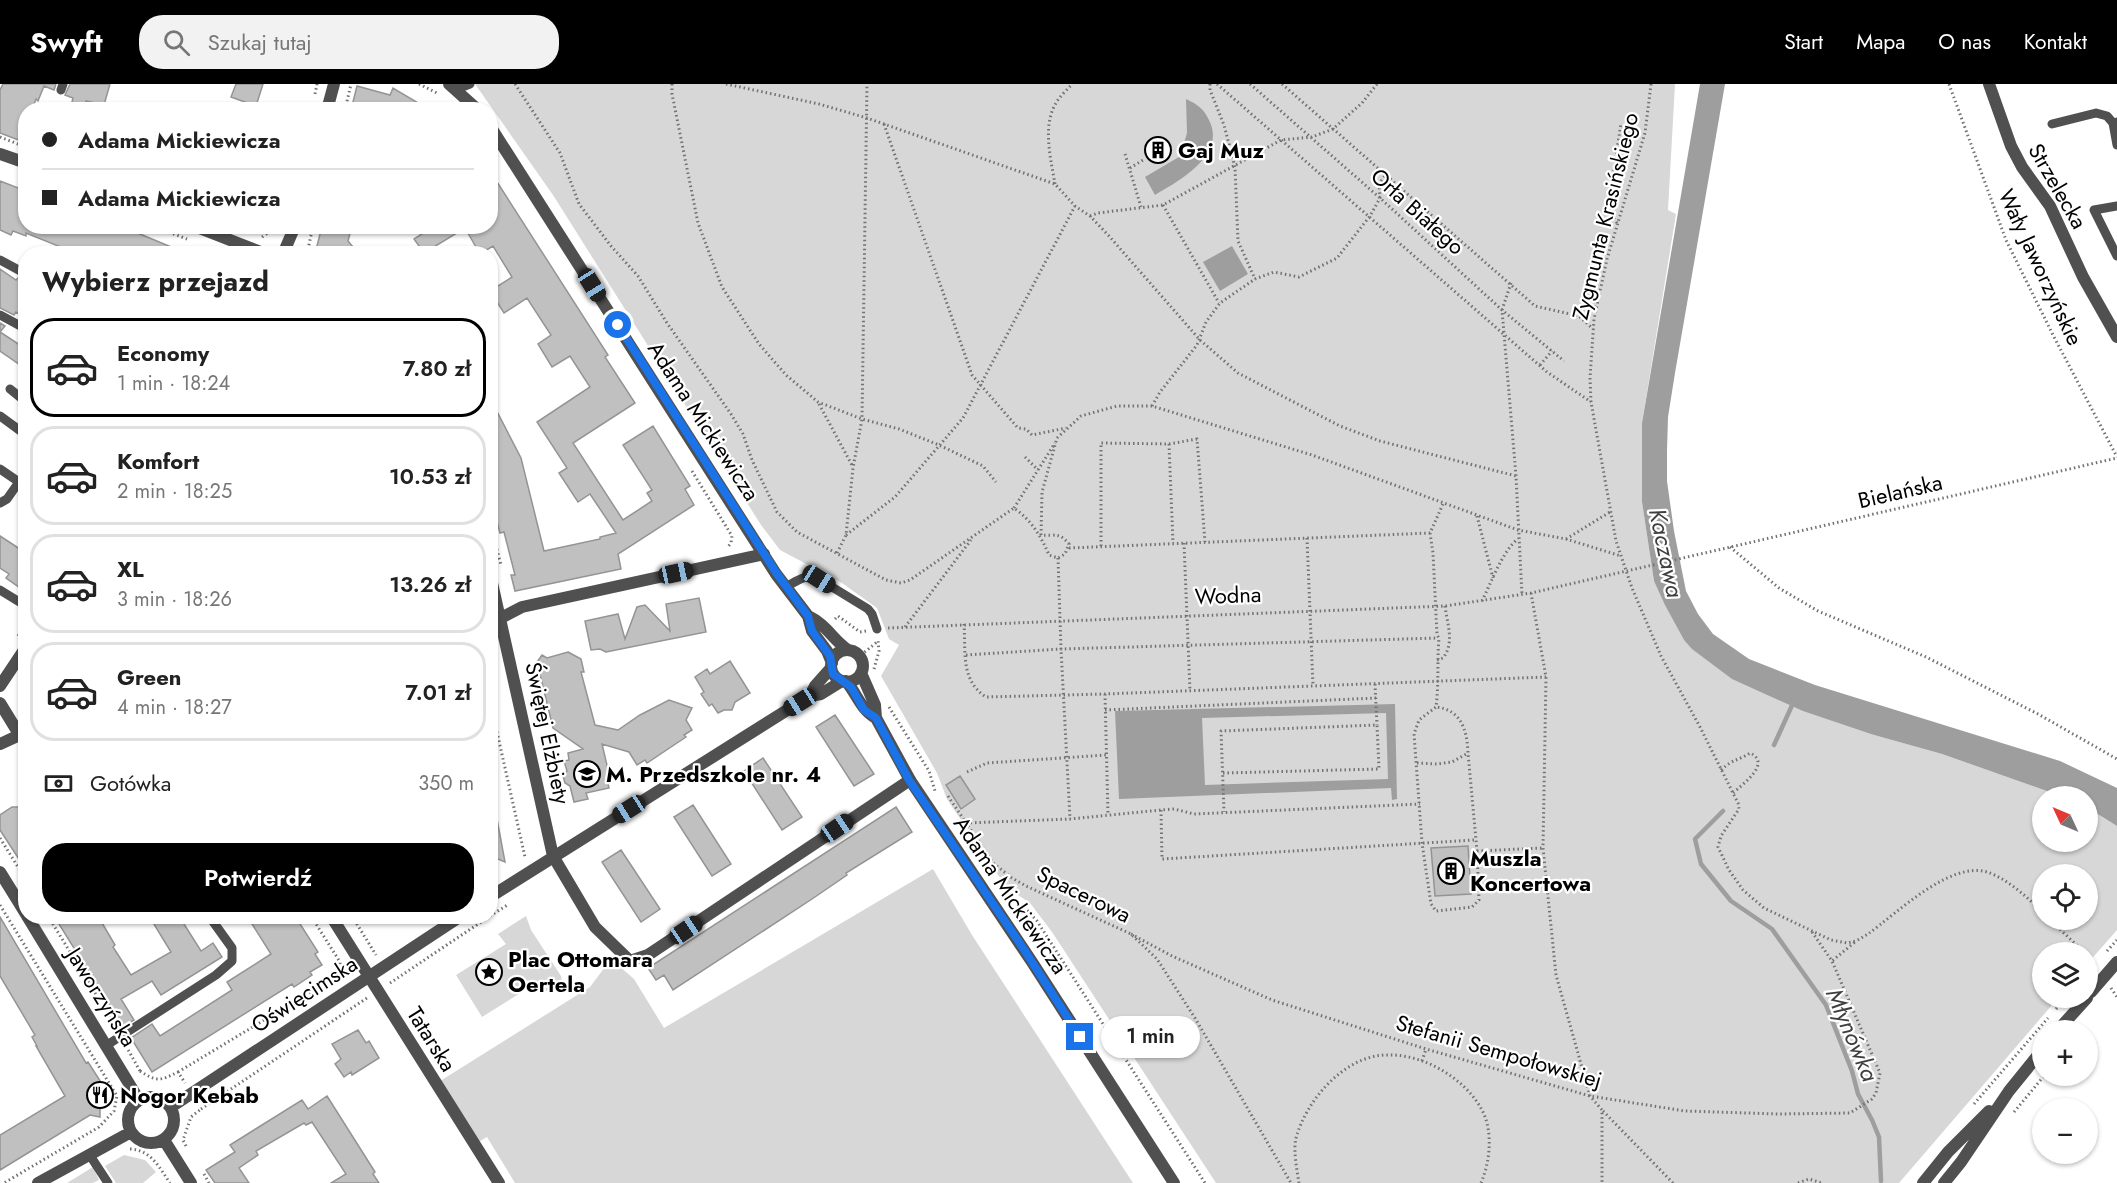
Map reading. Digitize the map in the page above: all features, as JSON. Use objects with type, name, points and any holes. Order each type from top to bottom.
[{"type":"street","points":[[329,102],[334,84]]},
{"type":"street","name":"Strzelecka","points":[[1989,84],[2011,146],[2022,167],[2050,206],[2083,277],[2117,337]]},
{"type":"street","points":[[453,87],[469,102]]},
{"type":"street","name":"Adama Mickiewicza","points":[[498,138],[764,554],[808,616],[812,631],[827,651],[832,666]]},
{"type":"street","points":[[0,154],[18,160]]},
{"type":"street","points":[[215,234],[245,246]]},
{"type":"street","points":[[498,618],[522,607],[764,554]]},
{"type":"street","name":"Adama Mickiewicza","points":[[808,616],[824,625],[848,650]]},
{"type":"street","name":"Świętej Elżbiety","points":[[498,627],[553,856],[595,927],[630,961],[648,956],[909,780]]},
{"type":"street","points":[[810,696],[815,686],[832,666],[837,654],[848,650],[855,652],[861,658],[863,667],[861,673],[853,681],[844,681],[836,677],[832,666]]},
{"type":"street","points":[[0,686],[18,659]]},
{"type":"street","name":"Adama Mickiewicza","points":[[861,673],[875,705],[876,718],[909,780],[1026,953],[1174,1183]]},
{"type":"street","points":[[498,892],[810,696],[821,694],[844,681]]},
{"type":"street","name":"Adama Mickiewicza","points":[[844,681],[854,692],[864,710],[876,718]]},
{"type":"street","points":[[0,703],[18,728]]},
{"type":"street","points":[[0,744],[18,735]]},
{"type":"street","name":"Jaworzyńska","points":[[0,872],[18,902]]},
{"type":"street","name":"Jaworzyńska","points":[[32,924],[139,1100]]},
{"type":"street","name":"Tatarska","points":[[336,924],[499,1183]]},
{"type":"street","name":"Oświęcimska","points":[[171,1107],[449,924]]},
{"type":"street","points":[[2098,984],[2117,962]]},
{"type":"street","points":[[2067,1020],[2077,1008]]},
{"type":"street","points":[[1923,1183],[1948,1152],[2008,1091],[2032,1062]]},
{"type":"street","points":[[1944,1183],[1961,1162],[2008,1091]]},
{"type":"street","points":[[153,1096],[160,1098],[171,1107],[175,1121],[164,1140],[142,1142],[131,1132],[128,1125],[129,1111],[139,1100],[153,1096]]},
{"type":"street","points":[[38,1183],[131,1132]]},
{"type":"street","points":[[164,1140],[191,1183]]},
{"type":"lane","points":[[453,87],[470,84]]},
{"type":"lane","points":[[2052,124],[2096,113],[2107,116],[2115,123],[2117,145]]},
{"type":"lane","points":[[2117,206],[2094,210],[2117,256]]},
{"type":"lane","points":[[0,260],[18,270]]},
{"type":"lane","points":[[0,315],[18,325]]},
{"type":"lane","points":[[10,389],[18,396]]},
{"type":"lane","points":[[0,416],[18,429]]},
{"type":"lane","points":[[0,469],[18,481]]},
{"type":"lane","points":[[0,503],[7,499],[18,483]]},
{"type":"lane","points":[[786,587],[806,576],[819,579],[868,609],[877,628]]},
{"type":"lane","points":[[0,590],[18,601]]},
{"type":"lane","points":[[107,1045],[216,975],[232,961],[232,948],[215,924]]},
{"type":"lane","points":[[89,1154],[108,1183]]},
{"type":"path","points":[[347,102],[351,84]]},
{"type":"path","points":[[514,84],[560,153],[579,204],[611,246],[638,276],[667,323],[731,414],[743,434],[752,460],[777,512],[797,531],[886,580],[901,583],[910,580],[1014,508],[1057,438],[1081,416],[1117,406],[1152,406],[1312,455],[1518,530],[1566,539],[1621,556]]},
{"type":"path","points":[[672,84],[672,94],[698,223],[722,287],[759,344],[786,375],[818,402],[939,445],[983,466],[996,482]]},
{"type":"path","points":[[726,84],[819,104],[867,118],[1055,184],[1074,206],[1090,216],[1200,340],[1238,373],[1340,426],[1380,441],[1516,476]]},
{"type":"path","points":[[837,553],[846,535],[862,419],[867,84]]},
{"type":"path","points":[[1055,184],[1049,147],[1051,116],[1056,102],[1072,84]]},
{"type":"path","points":[[1210,84],[1235,167],[1238,241],[1255,279]]},
{"type":"path","points":[[1217,84],[1540,365],[1591,402]]},
{"type":"path","name":"Orła Białego","points":[[1250,84],[1380,198],[1502,310],[1564,361]]},
{"type":"path","points":[[1282,84],[1535,306],[1579,316],[1593,329]]},
{"type":"path","points":[[1090,216],[1163,205],[1281,140],[1311,137],[1333,129],[1362,103],[1377,84]]},
{"type":"path","name":"Zygmunta Krasińskiego","points":[[1651,84],[1645,133],[1617,223],[1597,306],[1593,329],[1591,402],[1610,512],[1625,571],[1661,656],[1733,793]]},
{"type":"path","name":"Wały Jaworzyńskie","points":[[1949,84],[2006,240],[2117,457]]},
{"type":"path","points":[[1617,223],[1610,212],[1609,203],[1621,123]]},
{"type":"path","points":[[884,124],[972,375],[1018,428],[1026,429],[1032,435],[1068,428]]},
{"type":"path","points":[[0,137],[18,144]]},
{"type":"path","points":[[1125,154],[1141,208]]},
{"type":"path","points":[[1130,168],[1143,160]]},
{"type":"path","points":[[1152,406],[1200,340],[1206,322],[1220,303],[1255,279],[1274,272],[1299,277],[1337,258],[1370,216],[1380,198],[1379,184],[1386,174]]},
{"type":"path","points":[[1163,205],[1220,303]]},
{"type":"path","points":[[846,535],[895,497],[963,418],[1074,206]]},
{"type":"path","points":[[1510,283],[1502,310],[1516,476],[1522,595]]},
{"type":"path","points":[[1579,316],[1597,306]]},
{"type":"path","points":[[1540,365],[1552,351]]},
{"type":"path","points":[[818,402],[854,468]]},
{"type":"path","points":[[1041,536],[1042,492],[1057,438]]},
{"type":"path","points":[[1101,546],[1101,443],[1169,444],[1197,439],[1205,542]]},
{"type":"path","points":[[1169,444],[1173,543]]},
{"type":"path","points":[[1025,457],[1038,470]]},
{"type":"path","name":"Bielańska","points":[[1691,555],[2117,457]]},
{"type":"path","points":[[686,462],[732,536],[731,543],[726,550]]},
{"type":"path","points":[[1436,707],[1452,711],[1461,720],[1467,735],[1479,900],[1472,907],[1436,910],[1431,904],[1422,843],[1414,734],[1419,720],[1436,707],[1439,638],[1430,533],[1443,504]]},
{"type":"path","points":[[1014,508],[1041,536],[1049,555],[1058,558],[1069,548],[1070,544],[1059,535],[1041,536]]},
{"type":"path","points":[[1566,539],[1610,512]]},
{"type":"path","points":[[1477,516],[1493,578]]},
{"type":"path","points":[[1069,548],[1430,533]]},
{"type":"path","points":[[904,627],[972,538]]},
{"type":"path","points":[[1307,538],[1313,686]]},
{"type":"path","points":[[1482,601],[1493,578],[1518,539]]},
{"type":"path","points":[[1184,543],[1190,691]]},
{"type":"path","points":[[1730,547],[1779,588],[1818,611],[1926,657],[2038,714],[2117,759]]},
{"type":"path","name":"Wodna","points":[[877,628],[1436,607],[1522,595],[1691,555]]},
{"type":"path","points":[[1058,558],[1070,819]]},
{"type":"path","points":[[1531,593],[1546,677],[1543,848],[1556,975],[1590,1096],[1673,1183]]},
{"type":"path","points":[[1437,660],[1443,658],[1449,647],[1450,638],[1444,606]]},
{"type":"path","points":[[964,624],[967,673],[971,684],[986,697],[1065,696],[1546,677]]},
{"type":"path","points":[[966,655],[1061,649],[1311,640],[1439,638]]},
{"type":"path","points":[[874,678],[879,651],[878,641]]},
{"type":"path","points":[[1222,773],[1379,769],[1376,684]]},
{"type":"path","points":[[1105,694],[1108,815]]},
{"type":"path","points":[[1105,710],[1377,700]]},
{"type":"path","points":[[886,701],[928,771],[937,796]]},
{"type":"path","points":[[1224,812],[1221,731],[1377,725]]},
{"type":"path","points":[[498,738],[525,858]]},
{"type":"path","points":[[1417,763],[1452,762],[1468,753]]},
{"type":"path","points":[[1721,770],[1733,759],[1743,758],[1750,753],[1758,761],[1758,767],[1751,777],[1733,793],[1739,809],[1718,841],[1724,862],[1743,890],[1764,908],[1811,931],[1839,943],[1856,941]]},
{"type":"path","points":[[967,772],[987,763],[1106,755]]},
{"type":"path","name":"Spacerowa","points":[[948,796],[993,863],[1012,878],[1131,934],[1157,959],[1291,1183]]},
{"type":"path","points":[[966,823],[1070,819],[1174,809],[1194,814],[1420,804]]},
{"type":"path","points":[[1161,810],[1162,860],[1474,840]]},
{"type":"path","points":[[0,838],[18,867]]},
{"type":"path","points":[[1477,851],[1543,848]]},
{"type":"path","points":[[1811,931],[1832,962],[1856,941],[1948,877],[1962,872],[1987,872],[2016,889],[2032,903]]},
{"type":"path","points":[[1002,892],[1027,910],[1036,921],[1204,1183]]},
{"type":"path","points":[[498,911],[516,899]]},
{"type":"path","points":[[0,906],[117,1095],[114,1111],[99,1127],[4,1183]]},
{"type":"path","points":[[53,924],[109,1012],[140,1071]]},
{"type":"path","points":[[178,1072],[334,978],[340,970],[340,962],[316,924]]},
{"type":"path","points":[[357,924],[376,956],[380,954]]},
{"type":"path","points":[[201,1109],[478,924]]},
{"type":"path","points":[[2061,930],[2073,942]]},
{"type":"path","name":"Stefanii Sempołowskiej","points":[[1131,934],[1172,956],[1272,1000],[1590,1096],[1685,1111],[1778,1114],[1850,1113],[1872,1099],[1876,1093],[1880,1073],[1832,962]]},
{"type":"path","points":[[2023,1047],[2057,1008]]},
{"type":"path","points":[[1422,1061],[1426,1048]]},
{"type":"path","points":[[1299,1183],[1296,1139],[1316,1097],[1334,1079],[1354,1065],[1375,1056],[1398,1055],[1422,1061],[1440,1069],[1466,1089],[1483,1113],[1490,1142],[1481,1183]]},
{"type":"path","points":[[1602,1110],[1602,1183]]},
{"type":"path","points":[[124,1152],[132,1148],[154,1159],[170,1183]]},
{"type":"path","points":[[1798,1183],[1809,1179],[1822,1183]]},
{"type":"shaded area","points":[[475,84],[1675,84],[1668,210],[1676,214],[1642,423],[1642,502],[1654,581],[1684,640],[1874,735],[1942,754],[2033,786],[2032,852],[2098,852],[2098,814],[2117,826],[2117,930],[2098,952],[2098,942],[2032,942],[2032,1008],[2049,1008],[2039,1020],[2032,1020],[2032,1028],[1899,1183],[1216,1183],[1052,932],[1030,903],[1007,888],[947,799],[937,773],[881,676],[899,645],[889,639],[877,608],[842,583],[780,550],[761,525],[553,195],[498,117],[498,102],[488,102]]},
{"type":"shaded area","points":[[933,869],[972,935],[1133,1183],[515,1183],[487,1137],[475,1144],[437,1083],[590,987],[611,959],[634,979],[664,1028]]},
{"type":"shaded area","points":[[526,916],[531,930],[562,981],[541,994],[533,985],[482,1017],[456,975],[506,944],[498,934]]},
{"type":"shaded area","points":[[124,1155],[145,1160],[156,1172],[143,1183],[116,1183],[105,1166]]},
{"type":"shaded area","points":[[93,1167],[99,1180],[93,1183],[67,1183]]},
{"type":"water","name":"Kaczawa","points":[[1700,84],[1725,84],[1668,417],[1667,481],[1674,531],[1686,591],[1698,614],[1713,634],[1749,659],[1815,685],[2060,761],[2117,788],[2117,826],[2098,814],[2098,786],[2033,786],[1942,754],[1874,735],[1803,711],[1732,679],[1692,649],[1684,640],[1654,581],[1642,502],[1642,423]]},
{"type":"water","points":[[1186,99],[1200,107],[1207,116],[1213,133],[1212,145],[1198,165],[1155,195],[1145,177],[1184,154],[1182,150],[1187,133]]},
{"type":"water","points":[[1232,246],[1248,274],[1220,291],[1203,262]]},
{"type":"water","points":[[1395,704],[1397,799],[1392,800],[1391,788],[1119,799],[1115,711]],"holes":[[[1386,713],[1388,779],[1205,785],[1202,718]]]},
{"type":"building","points":[[3,84],[56,84],[54,90],[44,86],[38,101],[36,99],[35,102],[18,102],[18,140],[0,133],[0,90]]},
{"type":"building","points":[[70,84],[110,84],[105,102],[72,102],[73,98],[65,95]]},
{"type":"building","points":[[236,84],[263,84],[257,102],[245,102],[231,97]]},
{"type":"building","points":[[357,86],[390,95],[393,88],[417,102],[353,102]]},
{"type":"building","points":[[0,181],[18,188],[18,233],[13,231],[11,235],[0,230]]},
{"type":"building","points":[[498,183],[608,355],[605,357],[635,403],[573,443],[623,520],[652,501],[647,493],[652,490],[623,445],[653,426],[690,486],[685,489],[694,505],[618,554],[621,569],[515,591],[511,575],[515,575],[504,532],[500,533],[498,525],[498,413],[521,458],[544,551],[600,539],[600,537],[616,533],[590,494],[578,502],[559,473],[567,468],[537,422],[590,387],[570,356],[552,367],[538,344],[551,335],[527,298],[504,313],[498,304],[498,286],[512,277],[498,254],[498,246],[475,246],[468,234],[498,234]]},
{"type":"building","points":[[28,234],[140,234],[169,246],[58,246]]},
{"type":"building","points":[[320,234],[350,234],[348,241],[352,246],[317,246]]},
{"type":"building","points":[[422,234],[455,234],[435,246],[419,246],[414,239]]},
{"type":"building","points":[[0,269],[16,280],[18,278],[18,313],[16,312],[14,315],[0,308]]},
{"type":"building","points":[[0,332],[18,344],[18,363],[0,351]]},
{"type":"building","points":[[0,536],[18,548],[18,586],[6,578],[9,574],[0,568]]},
{"type":"building","points":[[699,598],[706,632],[606,652],[600,649],[591,650],[585,621],[618,614],[625,639],[637,607],[645,605],[670,631],[666,604]]},
{"type":"building","points":[[568,652],[581,659],[584,672],[581,672],[595,725],[618,730],[669,700],[692,708],[686,720],[692,730],[684,735],[686,737],[647,763],[645,760],[637,765],[629,752],[602,744],[610,778],[607,779],[609,788],[586,793],[588,799],[574,802],[570,786],[565,783],[563,776],[567,771],[564,761],[569,760],[568,753],[583,749],[553,728],[537,662],[542,655],[547,658]]},
{"type":"building","points":[[730,661],[750,693],[735,702],[732,710],[718,713],[712,704],[709,706],[701,694],[704,692],[695,677],[707,669],[710,674]]},
{"type":"building","points":[[835,715],[874,774],[854,786],[816,727]]},
{"type":"building","points":[[763,758],[802,817],[782,830],[744,771]]},
{"type":"building","points":[[960,776],[975,799],[961,809],[946,785]]},
{"type":"building","points":[[693,805],[731,864],[712,876],[674,817]]},
{"type":"building","points":[[12,807],[18,807],[18,858],[0,830],[0,815]]},
{"type":"building","points":[[896,807],[912,832],[846,873],[847,875],[812,899],[673,990],[664,975],[656,980],[648,968]]},
{"type":"building","points":[[498,824],[505,862],[498,859]]},
{"type":"building","name":"Muszla Koncertowa","points":[[1468,846],[1471,894],[1435,896],[1431,848]]},
{"type":"building","points":[[621,850],[660,909],[641,922],[602,862]]},
{"type":"building","points":[[0,917],[86,1063],[88,1062],[111,1098],[110,1103],[100,1109],[100,1117],[90,1115],[0,1170],[0,1135],[65,1096],[36,1046],[32,1037],[35,1035],[0,976]]},
{"type":"building","points":[[59,924],[103,924],[115,945],[113,947],[131,975],[171,952],[154,924],[184,924],[201,951],[213,943],[222,957],[161,995],[152,981],[121,999],[134,1020],[123,1027]]},
{"type":"building","points":[[252,924],[300,924],[318,952],[315,954],[322,965],[310,972],[312,975],[294,987],[292,984],[152,1072],[131,1038],[152,1024],[160,1036],[232,990],[227,982],[271,954]]},
{"type":"building","points":[[358,1030],[366,1043],[369,1041],[379,1058],[352,1075],[351,1072],[344,1077],[335,1064],[341,1059],[332,1044]]},
{"type":"building","points":[[327,1096],[375,1172],[373,1174],[379,1183],[331,1183],[346,1174],[312,1122],[306,1125],[304,1123],[256,1151],[258,1155],[239,1168],[249,1183],[215,1183],[206,1170],[235,1152],[230,1145],[302,1100],[308,1109]]},
{"type":"waterway","name":"Młynówka","points":[[1774,745],[1794,701]]},
{"type":"waterway","name":"Młynówka","points":[[1723,811],[1695,839],[1701,864],[1731,901],[1772,929],[1826,1005],[1852,1071],[1858,1094],[1879,1137],[1881,1181]]},
{"type":"place","name":"Gaj Muz","points":[[1158,150]]},
{"type":"place","name":"M. Przedszkole nr. 4","points":[[587,774]]},
{"type":"place","name":"Muszla Koncertowa","points":[[1451,871]]},
{"type":"place","name":"Plac Ottomara Oertela","points":[[489,972]]},
{"type":"place","name":"Nogor Kebab","points":[[100,1095]]},
{"type":"route","points":[[618,325],[777,574],[808,616],[812,631],[830,656],[833,674],[838,679],[846,681],[864,710],[876,718],[909,780],[1004,919],[1080,1037]]}]
